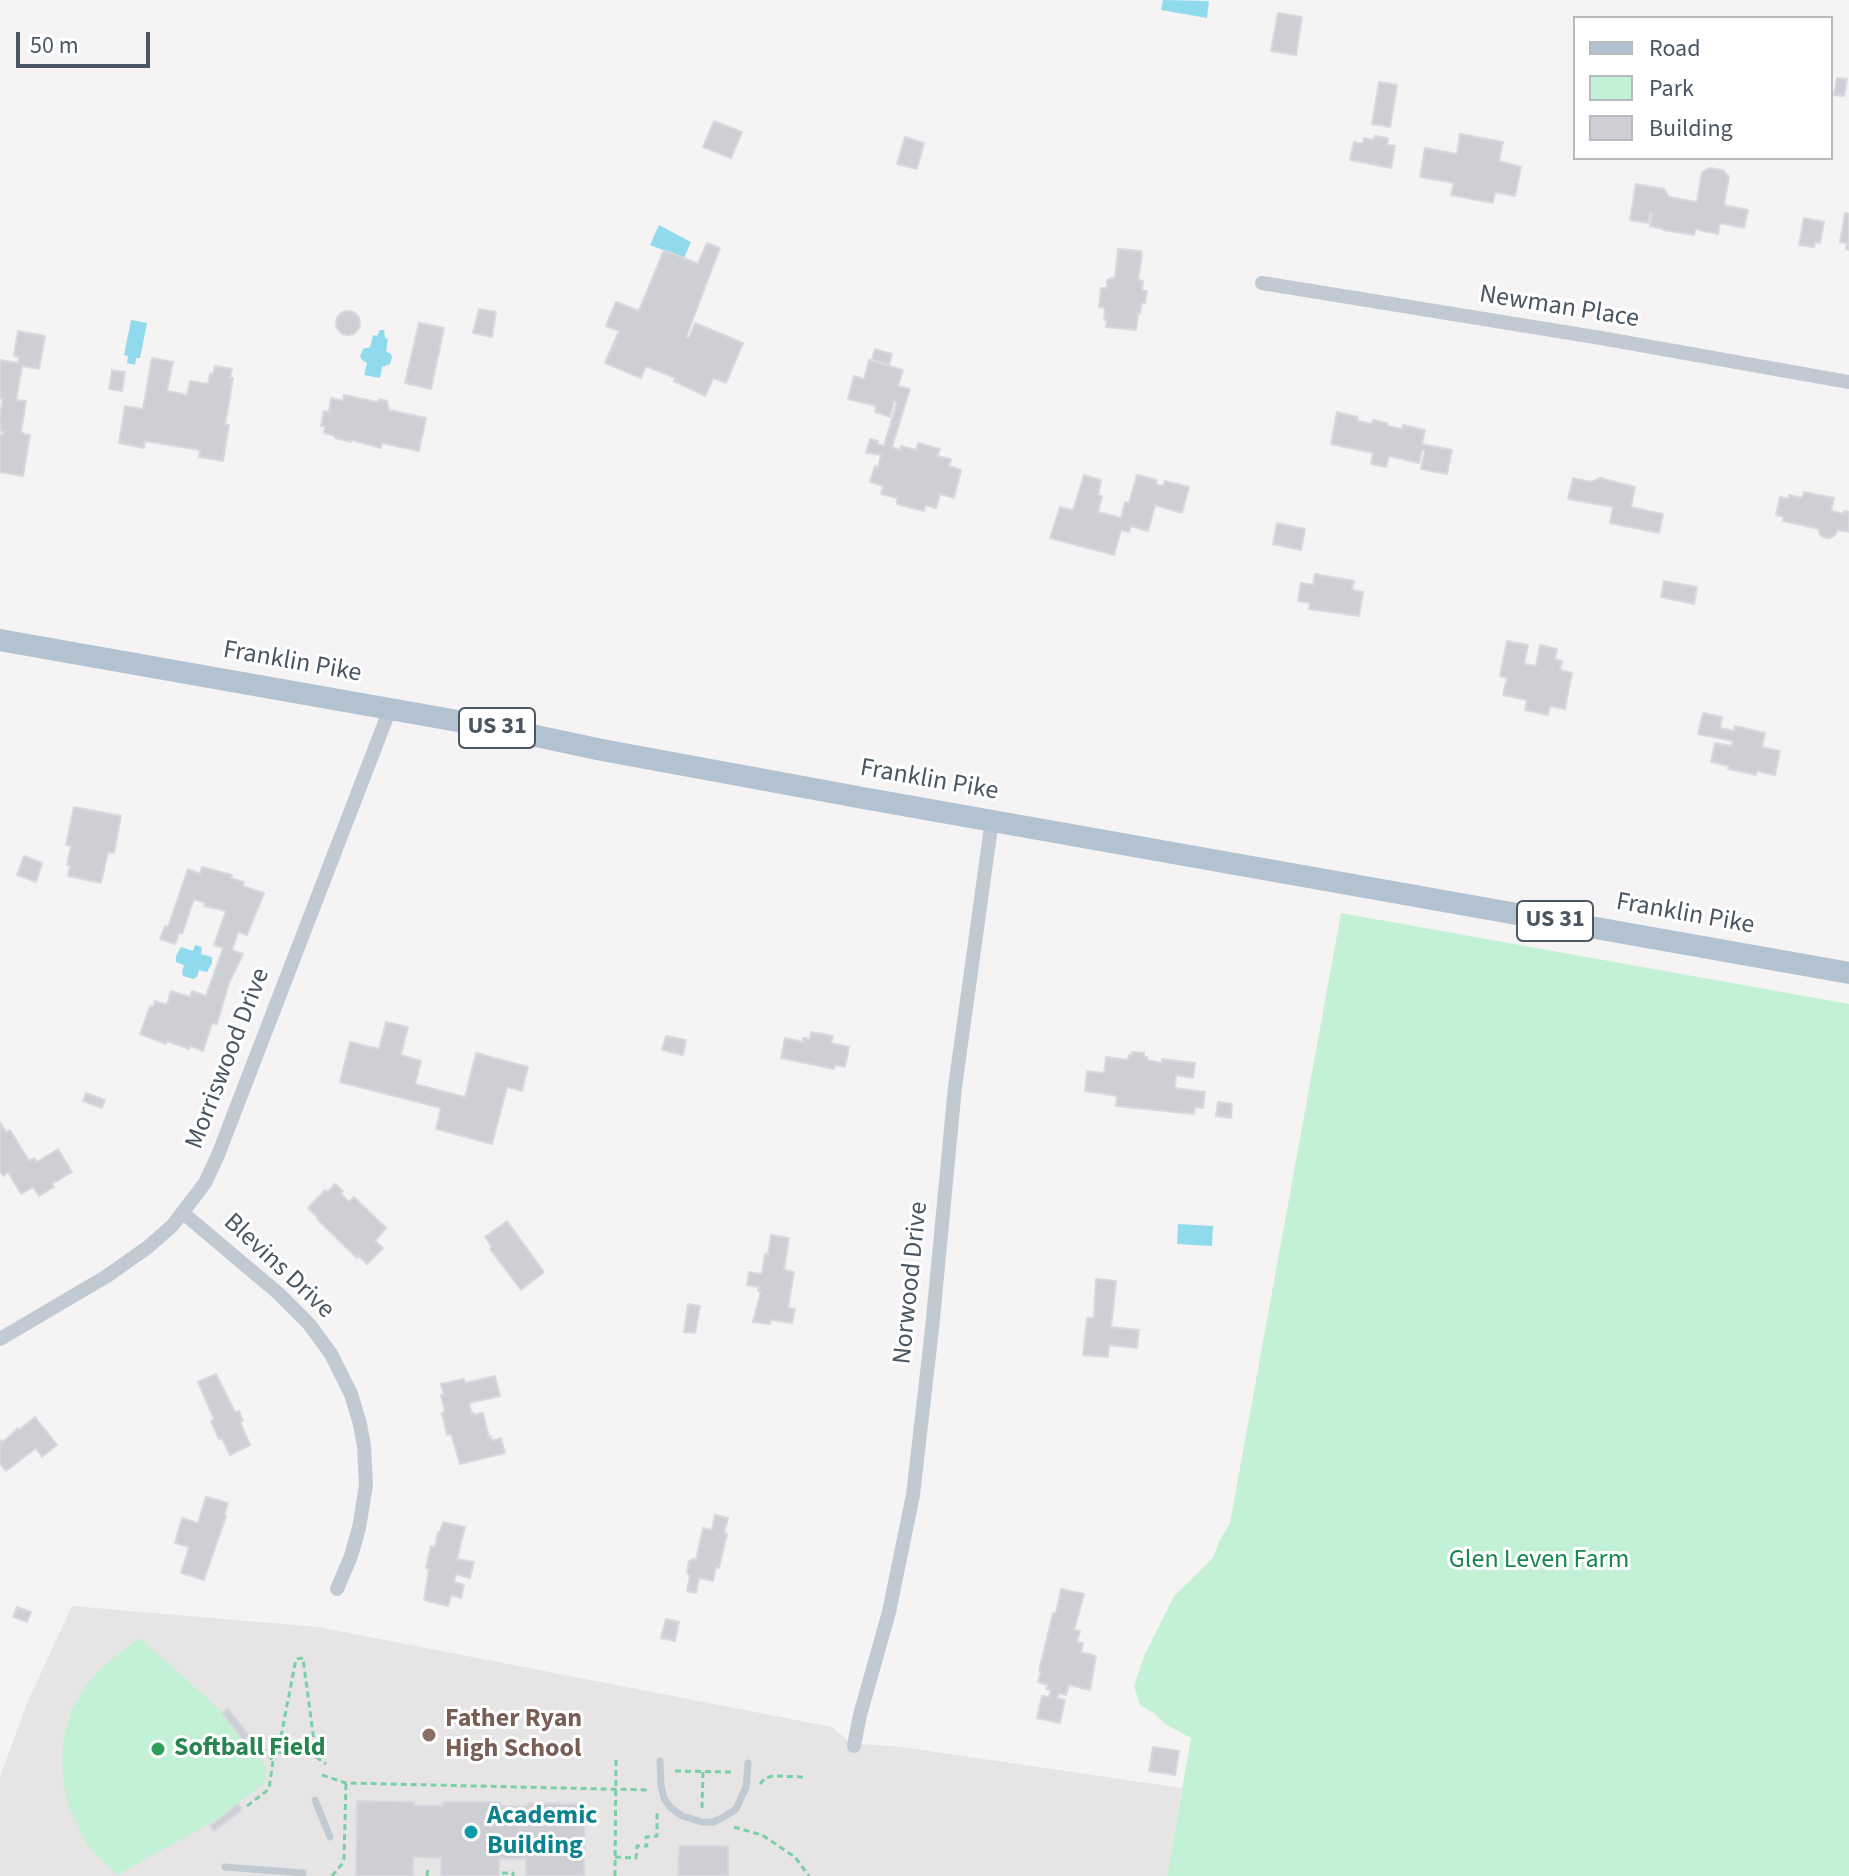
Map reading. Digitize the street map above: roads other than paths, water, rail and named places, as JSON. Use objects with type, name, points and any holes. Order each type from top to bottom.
[{"type":"main road","name":"Franklin Pike","points":[[0,640],[1849,973]]},
{"type":"street","name":"Newman Place","points":[[1262,283],[1849,382]]},
{"type":"street","name":"Morriswood Drive","points":[[0,1339],[135,1257],[165,1233],[205,1183],[390,709]]},
{"type":"street","name":"Norwood Drive","points":[[854,1746],[889,1612],[913,1495],[955,1087],[992,820]]},
{"type":"street","name":"Blevins Drive","points":[[183,1213],[305,1319],[331,1354],[351,1394],[364,1446],[366,1485],[359,1528],[337,1589]]},
{"type":"lane","points":[[660,1761],[661,1786],[670,1807],[682,1816],[702,1822],[713,1822],[736,1809],[746,1787],[748,1763]]},
{"type":"lane","points":[[315,1800],[330,1837]]},
{"type":"lane","points":[[225,1867],[303,1873]]},
{"type":"water","points":[[1163,0],[1209,1],[1207,18],[1161,10]]},
{"type":"water","points":[[659,225],[691,242],[684,258],[650,245]]},
{"type":"water","points":[[131,320],[147,323],[140,358],[136,358],[135,365],[127,363],[128,356],[124,355]]},
{"type":"water","points":[[380,330],[384,330],[388,339],[386,351],[392,358],[390,364],[382,367],[380,378],[364,375],[367,363],[360,356],[363,349],[370,347],[373,335],[377,336]]},
{"type":"water","points":[[195,945],[202,947],[201,954],[212,957],[212,963],[207,972],[199,970],[193,979],[183,976],[184,965],[176,962],[176,956],[181,947],[193,951]]},
{"type":"water","points":[[1178,1224],[1213,1226],[1212,1246],[1177,1244]]},
{"type":"place","name":"Father Ryan High School","points":[[429,1735]]},
{"type":"place","name":"Softball Field","points":[[158,1749]]},
{"type":"place","name":"Academic Building","points":[[471,1832]]},
{"type":"park label","name":"Glen Leven Farm","points":[[1539,1561]]}]
